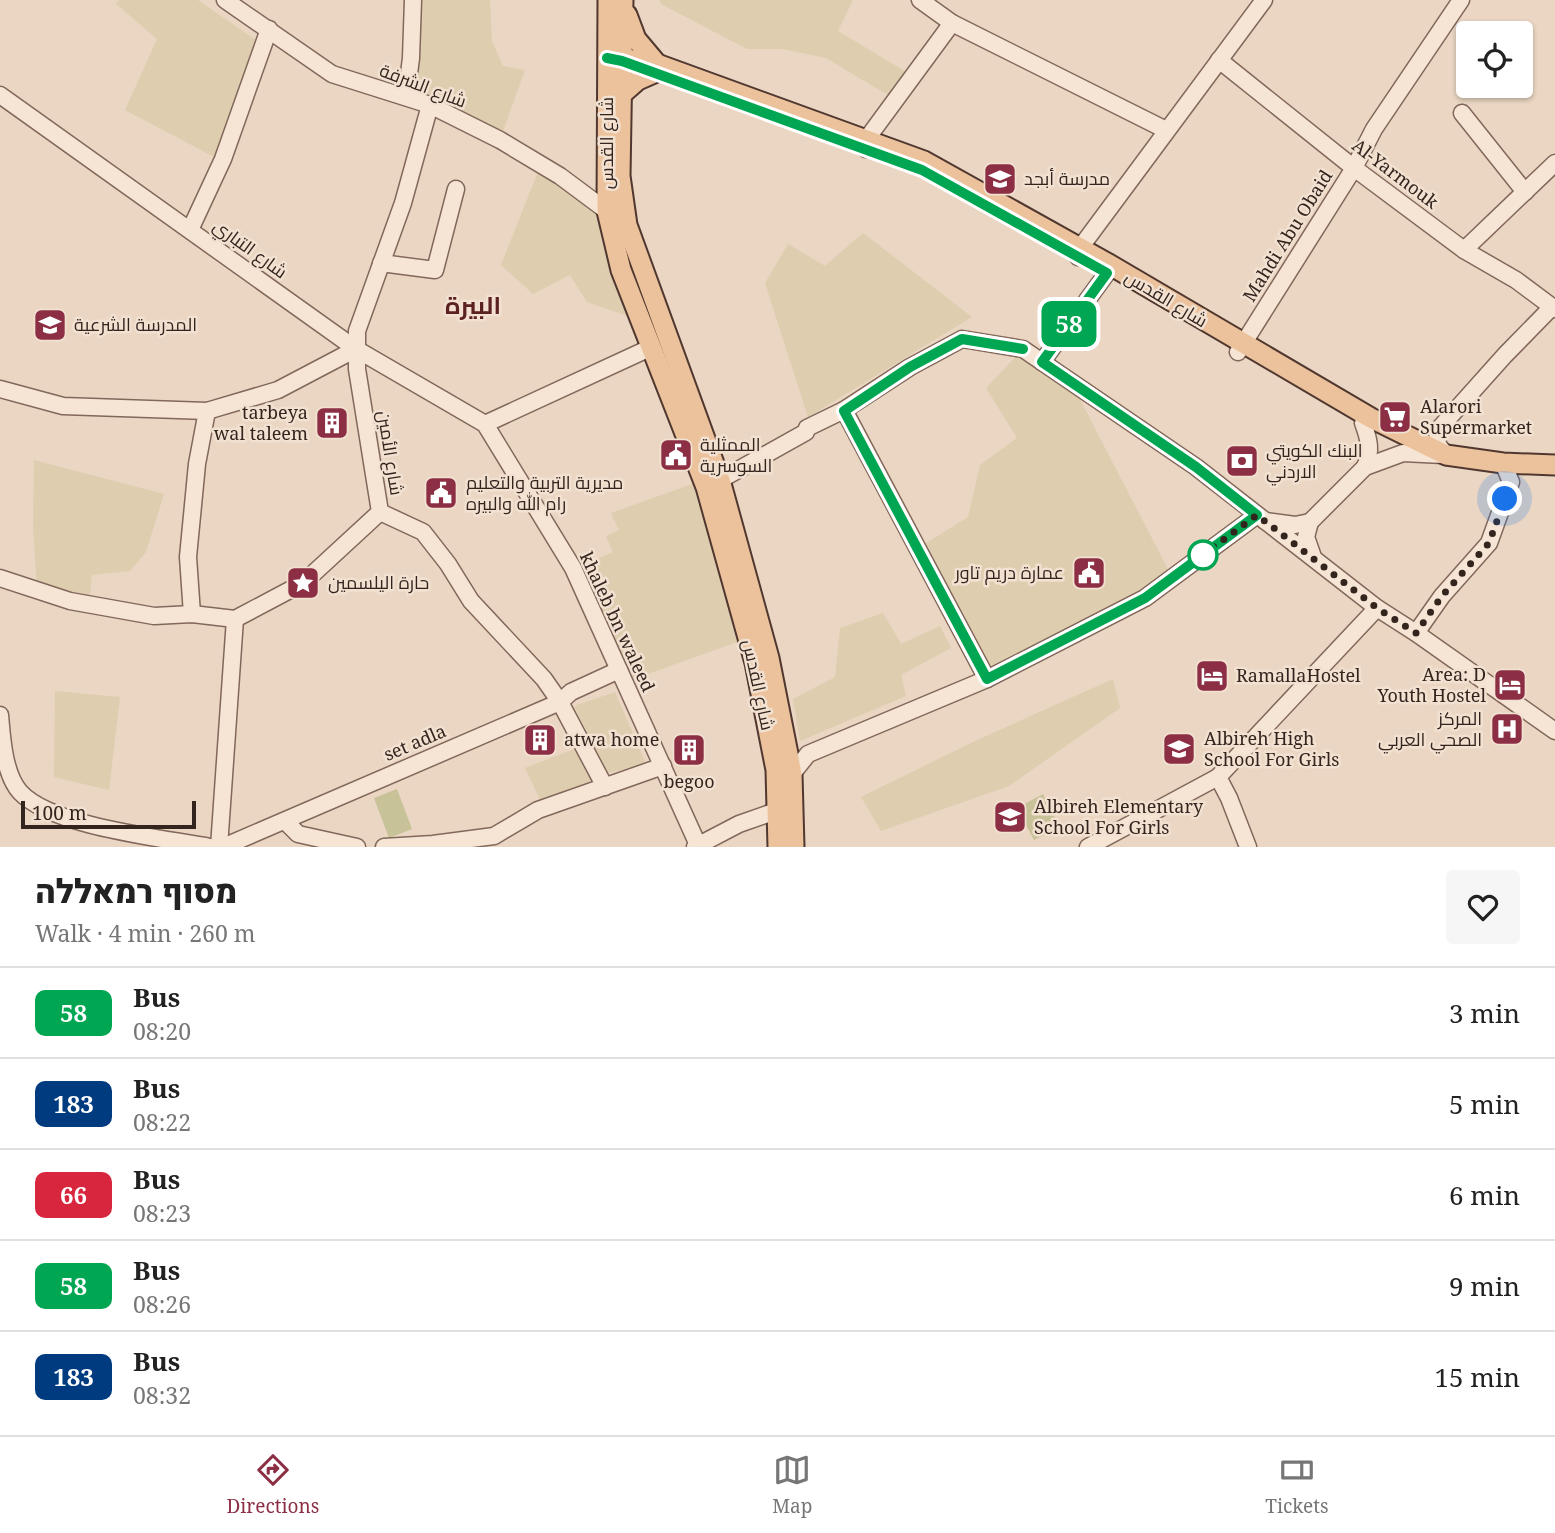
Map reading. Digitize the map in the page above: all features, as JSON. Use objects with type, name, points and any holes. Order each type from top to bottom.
[{"type":"main road","name":"شارع القدس","points":[[618,1],[606,177],[607,211],[621,270],[713,484],[794,847]]},
{"type":"main road","points":[[618,1],[636,39],[656,69]]},
{"type":"main road","name":"شارع القدس","points":[[614,60],[621,95],[620,176],[627,225],[769,658],[792,774],[778,847]]},
{"type":"main road","points":[[614,60],[656,69],[866,145],[922,170],[1107,268],[1363,423],[1398,441],[1415,440]]},
{"type":"main road","points":[[621,95],[656,69]]},
{"type":"main road","points":[[1240,348],[1446,455],[1503,463],[1555,465]]},
{"type":"street","name":"شارع الشرفة","points":[[225,0],[332,74],[430,105],[518,149],[607,211]]},
{"type":"street","points":[[406,97],[411,58],[412,0]]},
{"type":"street","points":[[920,0],[952,23],[1166,130]]},
{"type":"street","points":[[1079,253],[1166,130],[1264,0]]},
{"type":"street","name":"Mahdi Abu Obaid","points":[[1240,348],[1354,167],[1374,129],[1461,0]]},
{"type":"street","points":[[866,145],[952,23]]},
{"type":"street","points":[[190,230],[223,159],[269,29]]},
{"type":"street","name":"Al-Yarmouk","points":[[1219,60],[1464,250],[1530,289],[1554,308]]},
{"type":"street","name":"شارع التباري","points":[[0,95],[356,349],[485,424]]},
{"type":"street","name":"شارع الأمين","points":[[235,619],[303,583],[380,512],[356,349],[357,331],[403,203],[430,105]]},
{"type":"street","points":[[1462,113],[1525,192]]},
{"type":"street","points":[[1464,250],[1555,163]]},
{"type":"street","points":[[560,176],[593,188],[601,186],[606,177]]},
{"type":"street","points":[[381,263],[435,270],[456,188]]},
{"type":"street","points":[[1042,362],[1107,268]]},
{"type":"street","points":[[1446,455],[1438,445],[1437,431],[1554,308]]},
{"type":"street","points":[[713,484],[806,432],[807,428],[844,411],[910,367],[962,339],[1023,349],[1196,467],[1377,608],[1555,732]]},
{"type":"street","points":[[485,424],[652,347]]},
{"type":"street","points":[[0,389],[62,406],[207,411],[278,390],[356,349]]},
{"type":"street","points":[[192,614],[188,557],[197,464],[207,411]]},
{"type":"street","points":[[844,411],[987,679]]},
{"type":"street","points":[[1415,440],[1446,421]]},
{"type":"street","points":[[1363,423],[1370,448],[1365,467]]},
{"type":"street","name":"khaleb bn waleed","points":[[485,424],[573,568],[663,766],[696,846]]},
{"type":"street","points":[[1312,557],[1306,537],[1310,522],[1365,467],[1403,453],[1446,455]]},
{"type":"street","points":[[1416,633],[1442,596],[1489,543],[1511,482],[1503,463]]},
{"type":"street","points":[[380,512],[423,532],[448,564],[471,601],[544,679],[560,702],[605,787]]},
{"type":"street","points":[[792,774],[808,754],[987,679],[1145,598],[1261,518],[1295,525],[1310,522]]},
{"type":"street","points":[[0,578],[70,601],[153,616],[192,614],[235,619],[221,847]]},
{"type":"street","points":[[1091,846],[1218,777],[1377,608]]},
{"type":"street","name":"set adla","points":[[221,847],[560,702],[571,692],[619,670]]},
{"type":"street","points":[[0,717],[10,775],[20,792],[39,807],[68,820],[210,847]]},
{"type":"street","points":[[786,745],[808,754]]},
{"type":"street","points":[[384,847],[494,836],[538,810],[663,766]]},
{"type":"street","points":[[1218,777],[1248,847]]},
{"type":"street","points":[[696,846],[739,824],[784,809]]},
{"type":"street","points":[[285,821],[298,834],[357,847]]},
{"type":"shaded area","points":[[119,0],[198,0],[263,45],[216,158],[125,110],[157,39],[116,4]]},
{"type":"shaded area","points":[[411,0],[490,0],[492,41],[503,66],[525,70],[500,140],[406,97]]},
{"type":"shaded area","points":[[659,0],[853,0],[838,31],[913,76],[891,97],[826,58],[782,49],[747,49],[661,4]]},
{"type":"shaded area","points":[[541,164],[607,211],[642,321],[587,302],[570,275],[533,294],[501,265]]},
{"type":"shaded area","points":[[863,233],[972,317],[808,417],[765,283],[788,244],[825,266]]},
{"type":"shaded area","points":[[1021,351],[1073,386],[1171,575],[987,678],[920,547],[968,517],[980,465],[1017,438],[986,388]]},
{"type":"shaded area","points":[[34,460],[164,494],[146,552],[130,571],[92,575],[89,603],[37,590],[33,525]]},
{"type":"shaded area","points":[[695,483],[751,637],[634,679],[580,571],[596,568],[594,560],[613,552],[606,536],[619,530],[611,513]]},
{"type":"shaded area","points":[[883,613],[901,644],[940,626],[951,648],[901,675],[906,696],[800,741],[793,699],[835,677],[840,628]]},
{"type":"shaded area","points":[[1113,679],[1120,708],[1009,786],[881,831],[861,797],[975,741]]},
{"type":"shaded area","points":[[55,691],[120,697],[109,790],[54,777]]},
{"type":"shaded area","points":[[615,692],[646,764],[608,773],[574,706]]},
{"type":"shaded area","points":[[574,749],[594,778],[575,793],[541,802],[525,768]]},
{"type":"shaded area","points":[[397,789],[412,829],[389,838],[374,798]]},
{"type":"shaded area","points":[[1043,794],[1060,827],[1034,840],[1017,808]]},
{"type":"bus line","name":"58","points":[[607,58],[622,61],[922,170],[1107,273],[1042,362],[1196,467],[1257,515],[1145,598],[987,679],[844,411],[910,367],[962,339],[1023,349]]},
{"type":"place","name":"مدرسة أبجد","points":[[1000,179]]},
{"type":"place","name":"المدرسة الشرعية","points":[[50,325]]},
{"type":"place","name":"Alarori Supermarket","points":[[1395,417]]},
{"type":"place","name":"tarbeya wal taleem","points":[[332,423]]},
{"type":"place","name":"الممثلية السوسرية","points":[[676,455]]},
{"type":"place","name":"البنك الكويتي الاردني","points":[[1242,461]]},
{"type":"place","name":"مديرية التربية والتعليم رام الله والبيره","points":[[441,493]]},
{"type":"place","name":"عمارة دريم تاور","points":[[1089,573]]},
{"type":"place","name":"حارة اليلسمين","points":[[303,583]]},
{"type":"place","name":"RamallaHostel","points":[[1212,676]]},
{"type":"place","name":"Area: D Youth Hostel","points":[[1510,685]]},
{"type":"place","name":"المركز الصحي العربي","points":[[1507,729]]},
{"type":"place","name":"atwa home","points":[[540,740]]},
{"type":"place","name":"Albireh High School For Girls","points":[[1179,749]]},
{"type":"place","name":"begoo","points":[[689,750]]},
{"type":"place","name":"Albireh Elementary School For Girls","points":[[1010,817]]},
{"type":"district","name":"البيرة","points":[[473,306]]},
{"type":"route","points":[[1203,555],[1193,562],[1257,515],[1377,608],[1416,633],[1442,596],[1489,543],[1505,499]]}]
